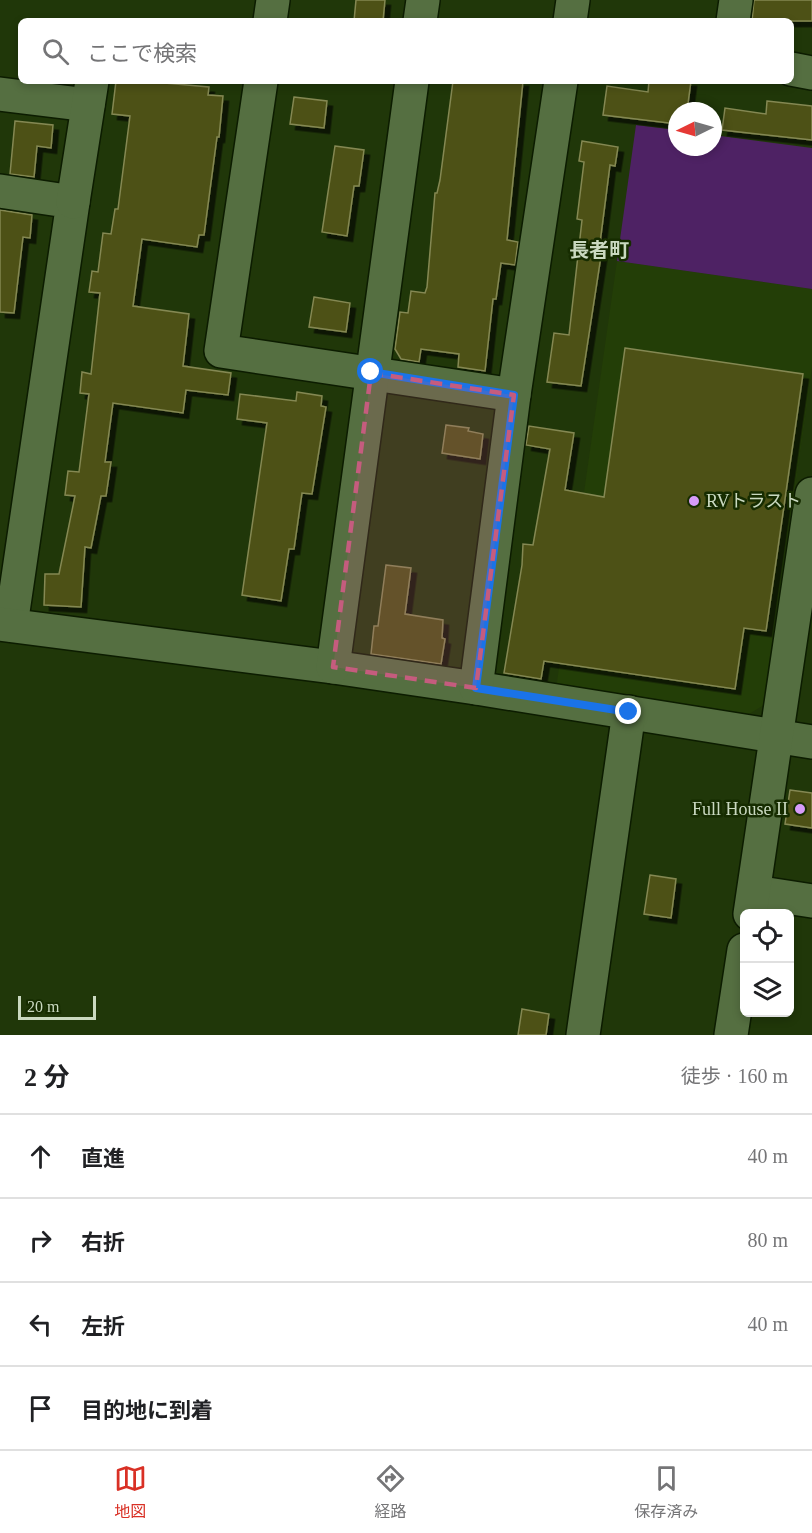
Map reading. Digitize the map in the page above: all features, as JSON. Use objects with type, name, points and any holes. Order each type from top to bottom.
[{"type":"street","points":[[270,18],[273,0]]},
{"type":"street","points":[[420,18],[423,0]]},
{"type":"street","points":[[570,18],[573,0]]},
{"type":"street","points":[[733,18],[736,0]]},
{"type":"street","points":[[794,70],[812,73]]},
{"type":"street","points":[[261,84],[221,351],[514,395]]},
{"type":"street","points":[[333,667],[412,84]]},
{"type":"street","points":[[476,688],[514,395],[561,84]]},
{"type":"street","points":[[0,94],[90,93],[73,202],[13,524],[5,625],[333,667],[812,742]]},
{"type":"street","points":[[0,191],[73,202]]},
{"type":"street","points":[[812,494],[801,649],[777,736],[752,903],[812,901]]},
{"type":"street","points":[[583,1035],[629,712]]},
{"type":"street","points":[[731,1035],[742,963]]},
{"type":"highlighted area","points":[[371,373],[514,395],[476,688],[333,667]]},
{"type":"shaded area","points":[[636,125],[668,129],[668,156],[722,156],[722,136],[812,148],[812,289],[617,261]]},
{"type":"shaded area","name":"RVトラスト","points":[[617,261],[812,289],[812,367],[764,705],[744,717],[556,689]]},
{"type":"building","points":[[356,0],[385,0],[383,18],[354,18]]},
{"type":"building","points":[[754,0],[812,0],[812,21],[794,21],[794,18],[752,18]]},
{"type":"building","points":[[116,84],[176,84],[209,87],[208,95],[223,96],[204,235],[199,235],[197,247],[142,239],[133,306],[189,314],[183,366],[231,373],[228,395],[186,390],[183,413],[113,403],[105,462],[111,462],[106,496],[101,496],[91,548],[85,547],[81,607],[44,605],[45,574],[59,574],[75,496],[65,495],[68,471],[79,472],[89,394],[80,393],[82,372],[91,374],[100,293],[89,292],[92,271],[98,272],[103,233],[111,234],[115,209],[118,209],[130,116],[112,114]]},
{"type":"building","points":[[453,84],[523,84],[507,240],[518,242],[515,265],[501,263],[496,299],[493,299],[485,371],[458,367],[459,354],[421,349],[419,362],[401,359],[395,349],[400,312],[408,313],[411,291],[425,293],[427,287],[435,193],[437,193]]},
{"type":"building","points":[[649,84],[691,84],[688,102],[668,102],[668,123],[603,115],[607,86],[648,92]]},
{"type":"building","points":[[294,97],[327,101],[324,128],[290,124]]},
{"type":"building","points":[[767,101],[812,106],[812,140],[722,130],[725,108],[766,114]]},
{"type":"building","points":[[15,121],[53,125],[51,148],[37,146],[34,177],[10,174]]},
{"type":"building","points":[[582,141],[618,147],[615,166],[610,165],[600,243],[603,243],[581,386],[547,382],[554,333],[569,335],[582,220],[577,219],[584,162],[579,161]]},
{"type":"building","points":[[335,146],[364,150],[359,186],[354,186],[347,236],[322,232]]},
{"type":"building","points":[[0,210],[32,215],[30,238],[23,237],[14,313],[0,312]]},
{"type":"building","points":[[314,297],[350,303],[346,332],[309,327]]},
{"type":"building","name":"RVトラスト","points":[[625,348],[803,374],[766,631],[744,628],[735,689],[544,661],[541,679],[504,673],[522,565],[523,544],[533,545],[550,449],[526,445],[529,426],[574,433],[565,490],[604,497]]},
{"type":"building","points":[[297,392],[322,396],[321,406],[326,407],[312,494],[302,493],[294,549],[289,549],[281,601],[242,595],[267,423],[237,419],[240,394],[296,401]]},
{"type":"building","points":[[446,425],[469,428],[468,431],[483,434],[480,459],[442,453]]},
{"type":"building","points":[[386,565],[411,568],[405,614],[443,620],[442,638],[445,639],[441,664],[371,654],[374,626],[378,626]]},
{"type":"building","name":"Full House II","points":[[790,790],[812,793],[812,828],[785,824]]},
{"type":"building","points":[[650,875],[676,879],[671,918],[644,914]]},
{"type":"building","points":[[522,1009],[549,1014],[546,1035],[518,1035]]},
{"type":"place","name":"RVトラスト","points":[[694,501]]},
{"type":"place","name":"Full House II","points":[[800,809]]},
{"type":"district","name":"長者町","points":[[599,250]]},
{"type":"route","points":[[371,372],[514,395],[476,688],[629,712]]}]
